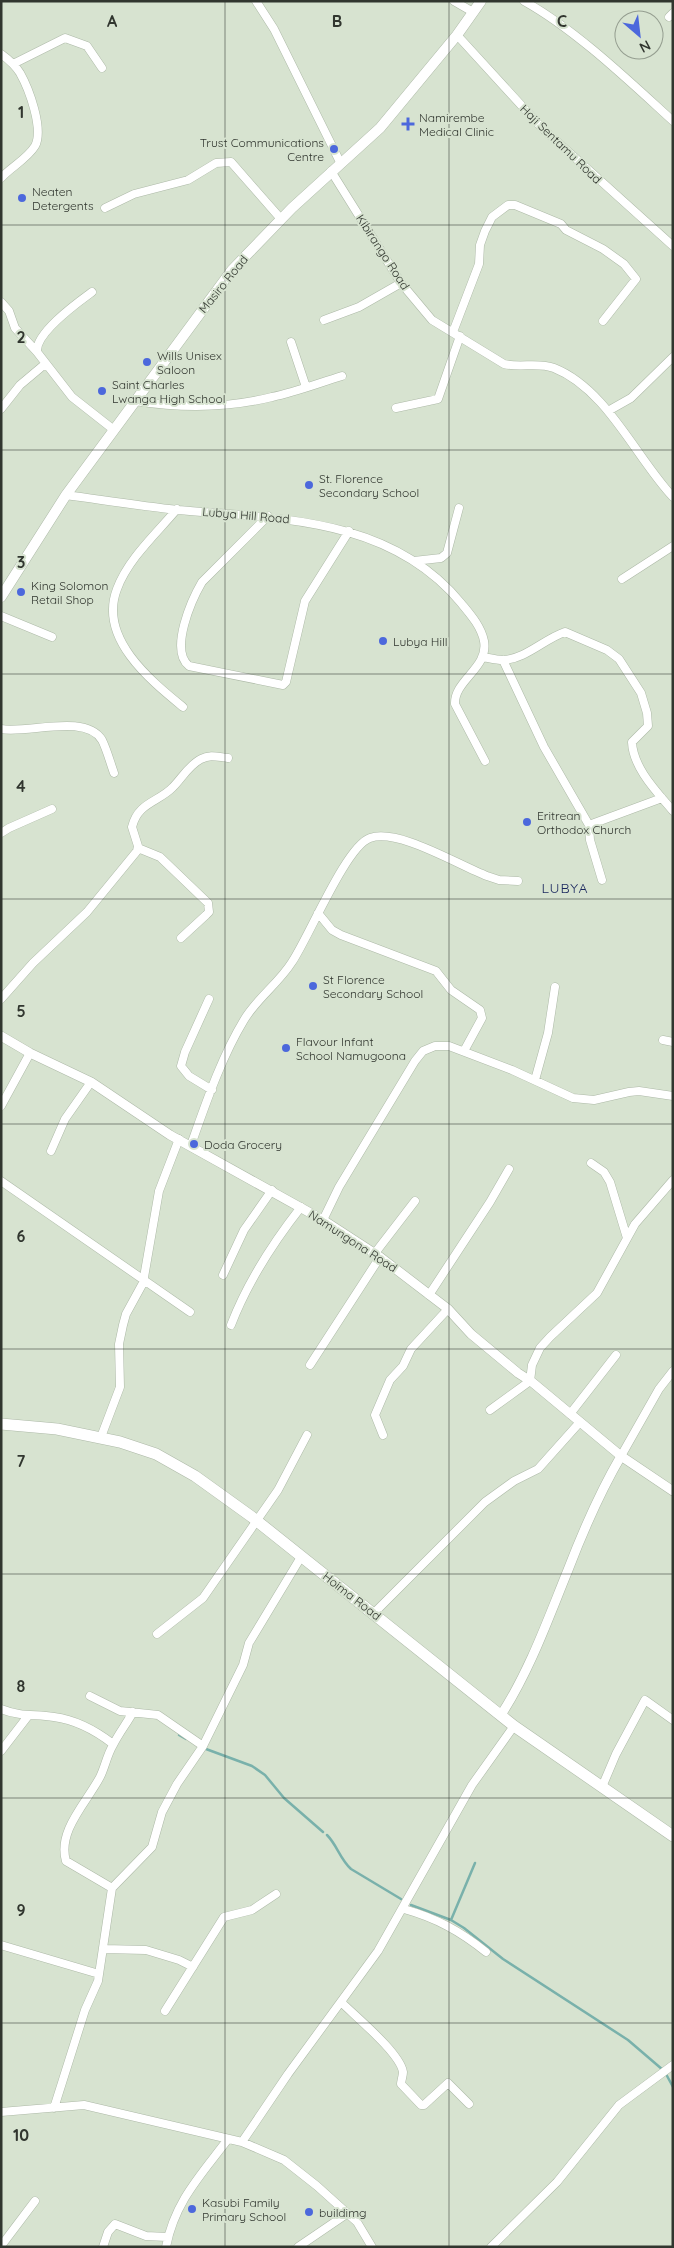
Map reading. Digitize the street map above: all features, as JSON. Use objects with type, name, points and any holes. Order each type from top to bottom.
[{"type":"main road","name":"Masiro Road","points":[[1,596],[66,495],[232,270],[340,162],[380,128],[457,35],[481,1]]},
{"type":"main road","name":"Hoima Road","points":[[1,1424],[57,1429],[101,1437],[139,1448],[176,1464],[257,1521],[514,1726],[673,1836]]},
{"type":"street","points":[[256,1],[278,36],[322,129],[340,162]]},
{"type":"street","points":[[454,1],[473,12]]},
{"type":"street","points":[[524,1],[568,30],[673,121]]},
{"type":"street","name":"Haji Sentamu Road","points":[[457,35],[542,128],[673,246]]},
{"type":"street","points":[[13,64],[65,38],[87,46],[102,68]]},
{"type":"street","points":[[1,54],[13,64],[24,81],[38,130],[38,138],[31,152],[1,178]]},
{"type":"street","points":[[105,208],[134,194],[188,180],[216,163],[231,162],[281,219]]},
{"type":"street","name":"Kibirango Road","points":[[331,171],[401,283],[432,320],[504,364],[516,367],[553,368],[584,388],[608,411],[655,477],[673,497]]},
{"type":"street","points":[[396,408],[438,399],[478,264],[480,245],[492,217],[499,210],[515,204],[545,216],[561,224],[566,230],[603,249],[624,264],[636,279],[603,321]]},
{"type":"street","points":[[324,320],[358,307],[401,283]]},
{"type":"street","points":[[37,352],[38,343],[61,316],[92,292]]},
{"type":"street","points":[[1,302],[8,311],[15,328],[37,352],[72,397],[114,430]]},
{"type":"street","points":[[291,342],[306,387]]},
{"type":"street","points":[[608,411],[632,398],[673,357]]},
{"type":"street","points":[[1,409],[20,385],[45,364]]},
{"type":"street","points":[[135,401],[174,405],[226,404],[271,398],[342,376]]},
{"type":"street","name":"Lubya Hill Road","points":[[66,495],[176,510],[268,516],[348,531],[390,548],[414,561],[436,577],[473,618],[484,639],[483,657]]},
{"type":"street","points":[[414,561],[441,558],[447,553],[460,508]]},
{"type":"street","points":[[176,510],[130,566],[116,589],[112,612],[122,642],[135,662],[150,680],[183,707]]},
{"type":"street","points":[[268,516],[202,582],[194,594],[186,616],[182,639],[183,658],[189,666],[284,685],[305,601],[348,531]]},
{"type":"street","points":[[622,578],[673,546]]},
{"type":"street","points":[[1,616],[52,636]]},
{"type":"street","points":[[485,761],[462,719],[455,700],[458,692],[483,657],[503,660],[530,651],[565,632],[614,654],[632,677],[641,693],[647,713],[648,726],[633,739],[632,746],[640,766],[673,811]]},
{"type":"street","points":[[503,660],[544,747],[589,825],[590,840],[602,880]]},
{"type":"street","points":[[1,729],[29,730],[73,726],[86,729],[96,734],[102,740],[114,773]]},
{"type":"street","points":[[181,938],[209,912],[208,903],[160,858],[138,848],[132,827],[139,812],[154,799],[172,789],[194,763],[209,756],[228,758]]},
{"type":"street","points":[[589,825],[662,798]]},
{"type":"street","points":[[1,834],[9,828],[52,809]]},
{"type":"street","points":[[191,1146],[212,1090],[244,1019],[287,970],[300,950],[333,884],[363,841],[374,836],[405,840],[487,876],[499,880],[518,881]]},
{"type":"street","points":[[1,999],[33,963],[87,912],[138,848]]},
{"type":"street","points":[[318,913],[332,930],[341,935],[436,971],[452,990],[480,1010],[482,1018],[464,1051]]},
{"type":"street","points":[[535,1080],[548,1033],[555,986]]},
{"type":"street","points":[[209,999],[185,1052],[181,1066],[189,1076],[212,1090]]},
{"type":"street","name":"Namungona Road","points":[[1,1036],[30,1053],[91,1082],[161,1130],[272,1190],[377,1255],[448,1309],[471,1334],[621,1456],[673,1491]]},
{"type":"street","points":[[663,1040],[673,1042]]},
{"type":"street","points":[[323,1220],[339,1187],[423,1051],[435,1046],[449,1046],[464,1051],[573,1098],[586,1100],[602,1099],[629,1092],[649,1092],[673,1096]]},
{"type":"street","points":[[1,1106],[30,1053]]},
{"type":"street","points":[[50,1151],[65,1119],[91,1082]]},
{"type":"street","points":[[101,1437],[120,1387],[119,1344],[123,1325],[126,1314],[143,1283],[159,1191],[179,1139]]},
{"type":"street","points":[[591,1163],[604,1172],[610,1182],[627,1238]]},
{"type":"street","points":[[428,1295],[490,1202],[509,1169]]},
{"type":"street","points":[[490,1410],[530,1381],[532,1365],[540,1348],[597,1294],[627,1238],[648,1208],[673,1180]]},
{"type":"street","points":[[1,1181],[190,1312]]},
{"type":"street","points":[[223,1275],[244,1230],[272,1190]]},
{"type":"street","points":[[310,1365],[377,1255],[415,1200]]},
{"type":"street","points":[[231,1324],[251,1278],[270,1248],[301,1207]]},
{"type":"street","points":[[383,1435],[375,1415],[387,1387],[403,1366],[411,1348],[448,1309]]},
{"type":"street","points":[[570,1414],[616,1355]]},
{"type":"street","points":[[501,1715],[523,1677],[605,1483],[658,1389],[673,1371]]},
{"type":"street","points":[[374,1613],[484,1502],[514,1480],[538,1469],[580,1422]]},
{"type":"street","points":[[157,1634],[202,1598],[278,1490],[307,1435]]},
{"type":"street","points":[[54,2108],[85,2010],[100,1974],[108,1905],[112,1888],[152,1848],[162,1812],[176,1784],[202,1746],[243,1665],[250,1643],[301,1557]]},
{"type":"street","points":[[90,1696],[120,1711],[158,1715],[202,1746]]},
{"type":"street","points":[[602,1787],[616,1754],[645,1700],[673,1720]]},
{"type":"street","points":[[1,1709],[28,1716],[54,1717],[77,1723],[95,1730],[113,1744]]},
{"type":"street","points":[[112,1888],[77,1870],[66,1862],[65,1857],[68,1831],[78,1810],[100,1777],[113,1744],[132,1712]]},
{"type":"street","points":[[1,1751],[28,1716]]},
{"type":"street","points":[[242,2142],[288,2074],[378,1951],[404,1909],[472,1785],[514,1726]]},
{"type":"street","points":[[165,2011],[224,1917],[252,1910],[276,1894]]},
{"type":"street","points":[[404,1909],[424,1914],[450,1925],[486,1952]]},
{"type":"street","points":[[1,1945],[100,1974]]},
{"type":"street","points":[[104,1949],[146,1950],[179,1960],[193,1967]]},
{"type":"street","points":[[341,2002],[383,2042],[396,2058],[403,2072],[401,2084],[421,2105],[424,2105],[448,2083],[468,2104]]},
{"type":"street","points":[[491,2247],[557,2182],[619,2105],[673,2065]]},
{"type":"street","points":[[1,2112],[84,2105],[242,2142],[284,2160],[348,2213],[357,2222],[372,2247]]},
{"type":"street","points":[[166,2247],[182,2202],[197,2176],[228,2139]]},
{"type":"street","points":[[1,2246],[35,2202]]},
{"type":"street","points":[[298,2247],[348,2213]]},
{"type":"street","points":[[103,2247],[108,2232],[114,2224],[146,2236],[168,2237]]},
{"type":"waterway","points":[[179,1735],[186,1739]]},
{"type":"waterway","points":[[206,1749],[252,1766],[265,1775],[284,1798],[323,1832]]},
{"type":"waterway","points":[[327,1835],[351,1869],[401,1899]]},
{"type":"waterway","points":[[451,1920],[475,1863]]},
{"type":"waterway","points":[[411,1905],[451,1920],[464,1928],[503,1959],[628,2040],[663,2070]]},
{"type":"waterway","points":[[666,2074],[673,2087]]},
{"type":"place","name":"Namirembe Medical Clinic","points":[[408,124]]},
{"type":"place","name":"Trust Communications Centre","points":[[334,149]]},
{"type":"place","name":"Neaten Detergents","points":[[22,198]]},
{"type":"place","name":"Wills Unisex Saloon","points":[[147,362]]},
{"type":"place","name":"Saint Charles Lwanga High School","points":[[102,391]]},
{"type":"place","name":"St. Florence Secondary School","points":[[309,485]]},
{"type":"place","name":"King Solomon Retail Shop","points":[[21,592]]},
{"type":"place","name":"Lubya Hill","points":[[383,641]]},
{"type":"place","name":"Eritrean Orthodox Church","points":[[527,822]]},
{"type":"place","name":"St Florence Secondary School","points":[[313,986]]},
{"type":"place","name":"Flavour Infant School Namugoona","points":[[286,1048]]},
{"type":"place","name":"Doda Grocery","points":[[194,1144]]},
{"type":"place","name":"Kasubi Family Primary School","points":[[192,2209]]},
{"type":"place","name":"buildimg","points":[[309,2212]]},
{"type":"district","name":"LUBYA","points":[[565,888]]}]
